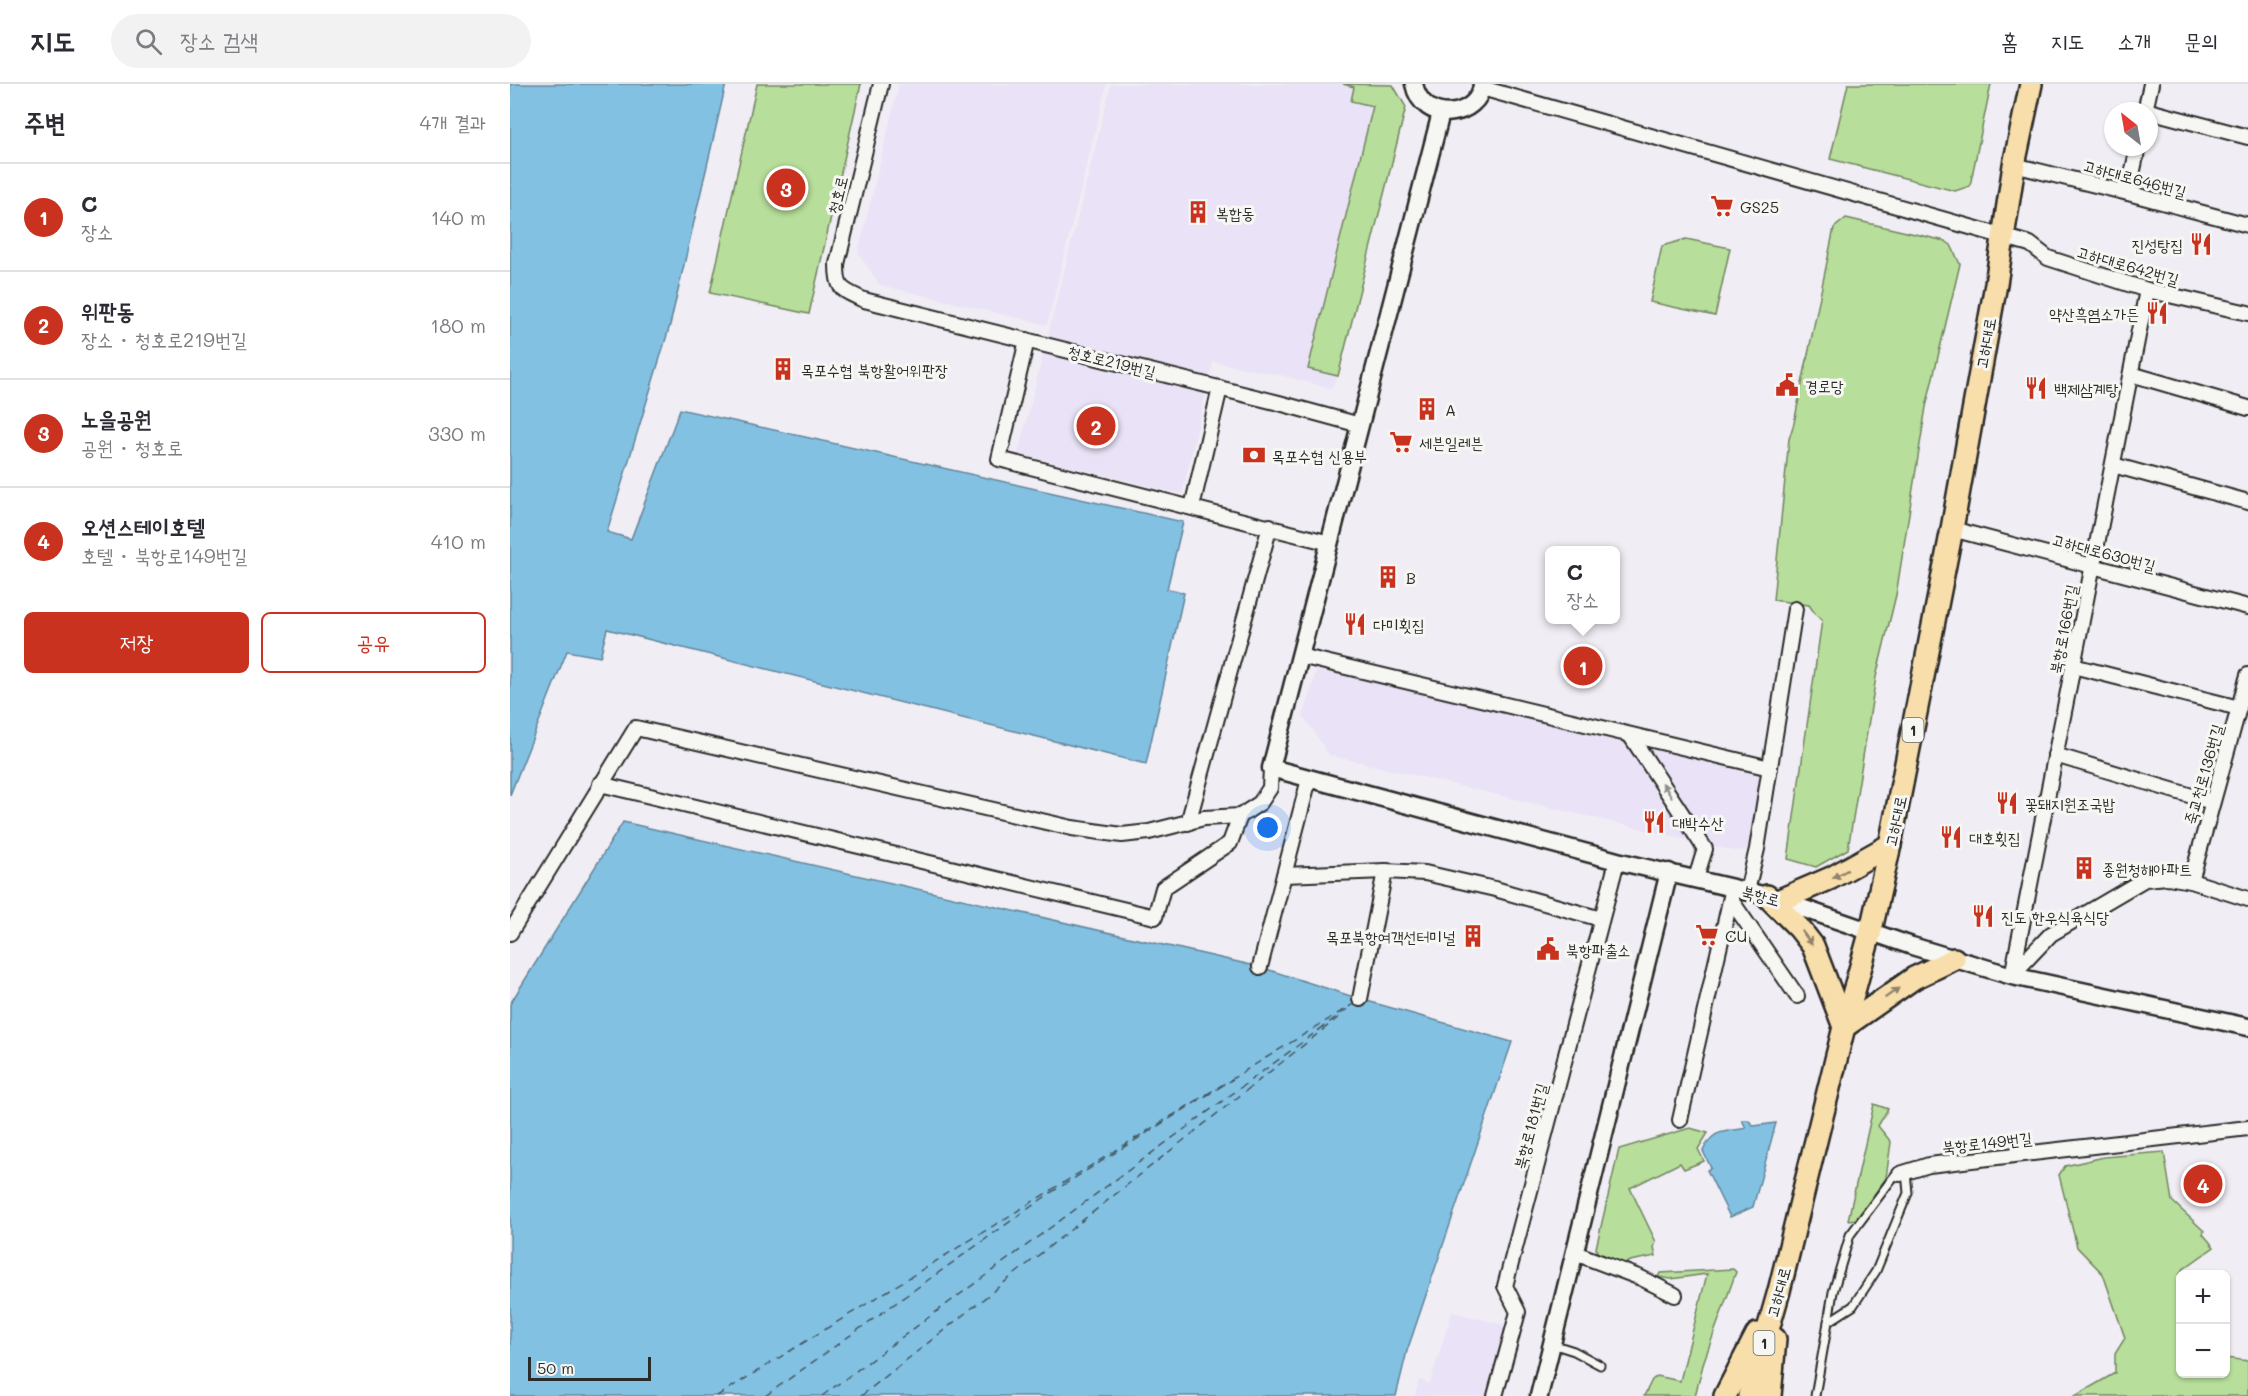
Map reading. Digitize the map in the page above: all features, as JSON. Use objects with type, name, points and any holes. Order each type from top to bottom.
[{"type":"main road","name":"고하대로","points":[[1749,1396],[1779,1291],[1844,1026],[1871,930],[1890,845],[1952,528],[2004,237],[2014,165],[2031,84]]},
{"type":"main road","points":[[1752,895],[1832,878],[1890,845]]},
{"type":"main road","points":[[1752,895],[1799,928],[1813,946],[1844,1026],[1914,978],[1954,959]]},
{"type":"main road","points":[[1725,1396],[1779,1291]]},
{"type":"main road","points":[[1770,1396],[1779,1291]]},
{"type":"street","name":"청호로","points":[[864,300],[841,289],[837,282],[837,264],[881,84]]},
{"type":"street","points":[[1414,84],[1415,92],[1422,102],[1441,113],[1453,113],[1464,109],[1470,105],[1482,86],[2004,237]]},
{"type":"street","points":[[2148,102],[2151,84]]},
{"type":"street","points":[[510,933],[636,728],[1072,828],[1122,835],[1149,832],[1204,818],[1240,816],[1260,803],[1270,788],[1271,768],[1441,113]]},
{"type":"street","points":[[2158,114],[2248,137]]},
{"type":"street","points":[[2128,193],[2136,156]]},
{"type":"street","name":"고하대로646번길","points":[[2014,165],[2248,225]]},
{"type":"street","name":"고하대로642번길","points":[[2004,237],[2030,244],[2048,258],[2147,290],[2248,313]]},
{"type":"street","name":"북항로166번길","points":[[2012,976],[2147,290]]},
{"type":"street","name":"청호로219번길","points":[[864,300],[1360,425]]},
{"type":"street","points":[[1027,340],[999,459],[1330,543]]},
{"type":"street","points":[[2131,374],[2248,408]]},
{"type":"street","points":[[1192,507],[1220,388]]},
{"type":"street","points":[[2113,465],[2248,502]]},
{"type":"street","points":[[1188,823],[1270,526]]},
{"type":"street","name":"고하대로630번길","points":[[1952,528],[2248,607]]},
{"type":"street","points":[[1680,1120],[1752,895],[1757,849],[1795,609]]},
{"type":"street","points":[[1300,656],[1770,768]]},
{"type":"street","points":[[2073,666],[2239,708]]},
{"type":"street","name":"죽교천로136번길","points":[[2191,881],[2248,675]]},
{"type":"street","points":[[1630,735],[1705,849],[1696,878]]},
{"type":"street","points":[[2055,755],[2212,802]]},
{"type":"street","name":"북항로","points":[[1271,768],[1617,861],[1696,878],[1871,930],[1954,959],[2012,976],[2248,1028]]},
{"type":"street","points":[[1260,967],[1309,779]]},
{"type":"street","points":[[600,784],[1155,917],[1163,888],[1230,843],[1240,816]]},
{"type":"street","name":"북항로181번길","points":[[1495,1396],[1518,1312],[1505,1286],[1617,861]]},
{"type":"street","points":[[1284,875],[1385,871],[1425,873],[1495,889],[1601,919]]},
{"type":"street","points":[[1360,999],[1385,871]]},
{"type":"street","points":[[1539,1396],[1669,872]]},
{"type":"street","points":[[2012,976],[2051,934],[2145,879],[2168,877],[2191,881],[2248,899]]},
{"type":"street","points":[[1752,895],[1797,996]]},
{"type":"street","name":"북항로149번길","points":[[1903,1173],[1929,1165],[2248,1128]]},
{"type":"street","points":[[1575,1253],[1641,1278],[1675,1295]]},
{"type":"lane","points":[[1815,1396],[1833,1292],[1850,1235],[1895,1175],[1903,1173],[1908,1193],[1876,1271],[1853,1306],[1828,1322]]},
{"type":"lane","points":[[1552,1344],[1574,1351],[1600,1365]]},
{"type":"shaded area","points":[[899,84],[1107,84],[1047,325],[880,285],[858,253]]},
{"type":"shaded area","points":[[1111,84],[1388,84],[1393,85],[1406,107],[1338,376],[1331,388],[1213,362],[1182,494],[1018,454]]},
{"type":"shaded area","points":[[1322,652],[1764,758],[1752,850],[1734,851],[1329,755],[1303,716]]},
{"type":"shaded area","points":[[1452,1312],[1505,1325],[1487,1396],[1415,1396],[1419,1380],[1430,1383]]},
{"type":"green space","points":[[757,84],[861,84],[809,314],[710,293]]},
{"type":"green space","points":[[1343,84],[1393,85],[1406,107],[1338,376],[1308,369],[1373,106],[1351,101],[1354,87]]},
{"type":"green space","points":[[1848,84],[1991,84],[1970,186],[1955,191],[1830,159]]},
{"type":"green space","points":[[1846,218],[1945,241],[1951,245],[1960,264],[1926,407],[1896,595],[1876,677],[1848,849],[1816,867],[1788,859],[1822,620],[1809,605],[1773,600],[1789,439],[1834,228]]},
{"type":"green space","points":[[1686,239],[1730,248],[1715,316],[1650,302],[1662,246]]},
{"type":"green space","points":[[1874,1104],[1888,1109],[1878,1126],[1891,1142],[1886,1178],[1857,1219],[1848,1220]]},
{"type":"green space","points":[[1690,1128],[1708,1133],[1698,1149],[1704,1161],[1684,1169],[1680,1163],[1630,1188],[1656,1242],[1654,1247],[1656,1256],[1621,1265],[1598,1256],[1596,1248],[1619,1149]]},
{"type":"green space","points":[[2164,1152],[2172,1201],[2204,1231],[2203,1234],[2214,1247],[2182,1270],[2176,1270],[2176,1378],[2230,1378],[2230,1359],[2248,1361],[2248,1396],[2075,1396],[2115,1373],[2115,1354],[2125,1338],[2103,1274],[2077,1247],[2059,1175],[2065,1166],[2104,1157]]},
{"type":"green space","points":[[1733,1269],[1736,1272],[1704,1361],[1695,1396],[1644,1396],[1652,1380],[1657,1376],[1680,1381],[1707,1274],[1671,1279],[1658,1277],[1660,1273]]},
{"type":"water","points":[[510,84],[726,84],[670,325],[607,532],[631,539],[680,409],[1183,522],[1167,589],[1184,593],[1146,764],[607,629],[600,657],[567,651],[510,795]]},
{"type":"water","points":[[623,822],[1260,967],[1360,999],[1512,1042],[1407,1351],[1396,1396],[510,1396],[510,1004]]},
{"type":"water","points":[[1742,1120],[1748,1120],[1754,1126],[1776,1123],[1753,1207],[1730,1217],[1707,1170],[1711,1168],[1703,1151],[1715,1135],[1746,1128]]},
{"type":"ferry route","points":[[717,1396],[1355,1003]]},
{"type":"ferry route","points":[[822,1396],[1350,1007]]},
{"type":"ferry route","points":[[861,1396],[1339,1017]]},
{"type":"ferry route","points":[[765,1396],[1049,1194],[1233,1079]]},
{"type":"place","name":"노을공원","points":[[786,188]]},
{"type":"place","name":"GS25","points":[[1722,206]]},
{"type":"place","name":"복합동","points":[[1198,212]]},
{"type":"place","name":"진성탕집","points":[[2201,244]]},
{"type":"place","name":"약산흑염소가든","points":[[2157,313]]},
{"type":"place","name":"목포수협 북항활어위판장","points":[[783,369]]},
{"type":"place","name":"경로당","points":[[1787,385]]},
{"type":"place","name":"백제삼계탕","points":[[2036,388]]},
{"type":"place","name":"A","points":[[1427,409]]},
{"type":"place","name":"위판동","points":[[1096,426]]},
{"type":"place","name":"세븐일레븐","points":[[1401,442]]},
{"type":"place","name":"목포수협 신용부","points":[[1254,455]]},
{"type":"place","name":"B","points":[[1388,577]]},
{"type":"place","name":"다미횟집","points":[[1355,624]]},
{"type":"place","name":"C","points":[[1583,666]]},
{"type":"place","name":"꽃돼지원조국밥","points":[[2007,803]]},
{"type":"place","name":"대박수산","points":[[1654,822]]},
{"type":"place","name":"대호횟집","points":[[1951,837]]},
{"type":"place","name":"종원청해아파트","points":[[2084,868]]},
{"type":"place","name":"진도 한우식육식당","points":[[1983,916]]},
{"type":"place","name":"CU","points":[[1707,935]]},
{"type":"place","name":"목포북항여객선터미널","points":[[1473,936]]},
{"type":"place","name":"북항파출소","points":[[1548,949]]},
{"type":"place","name":"오션스테이호텔","points":[[2203,1184]]}]
